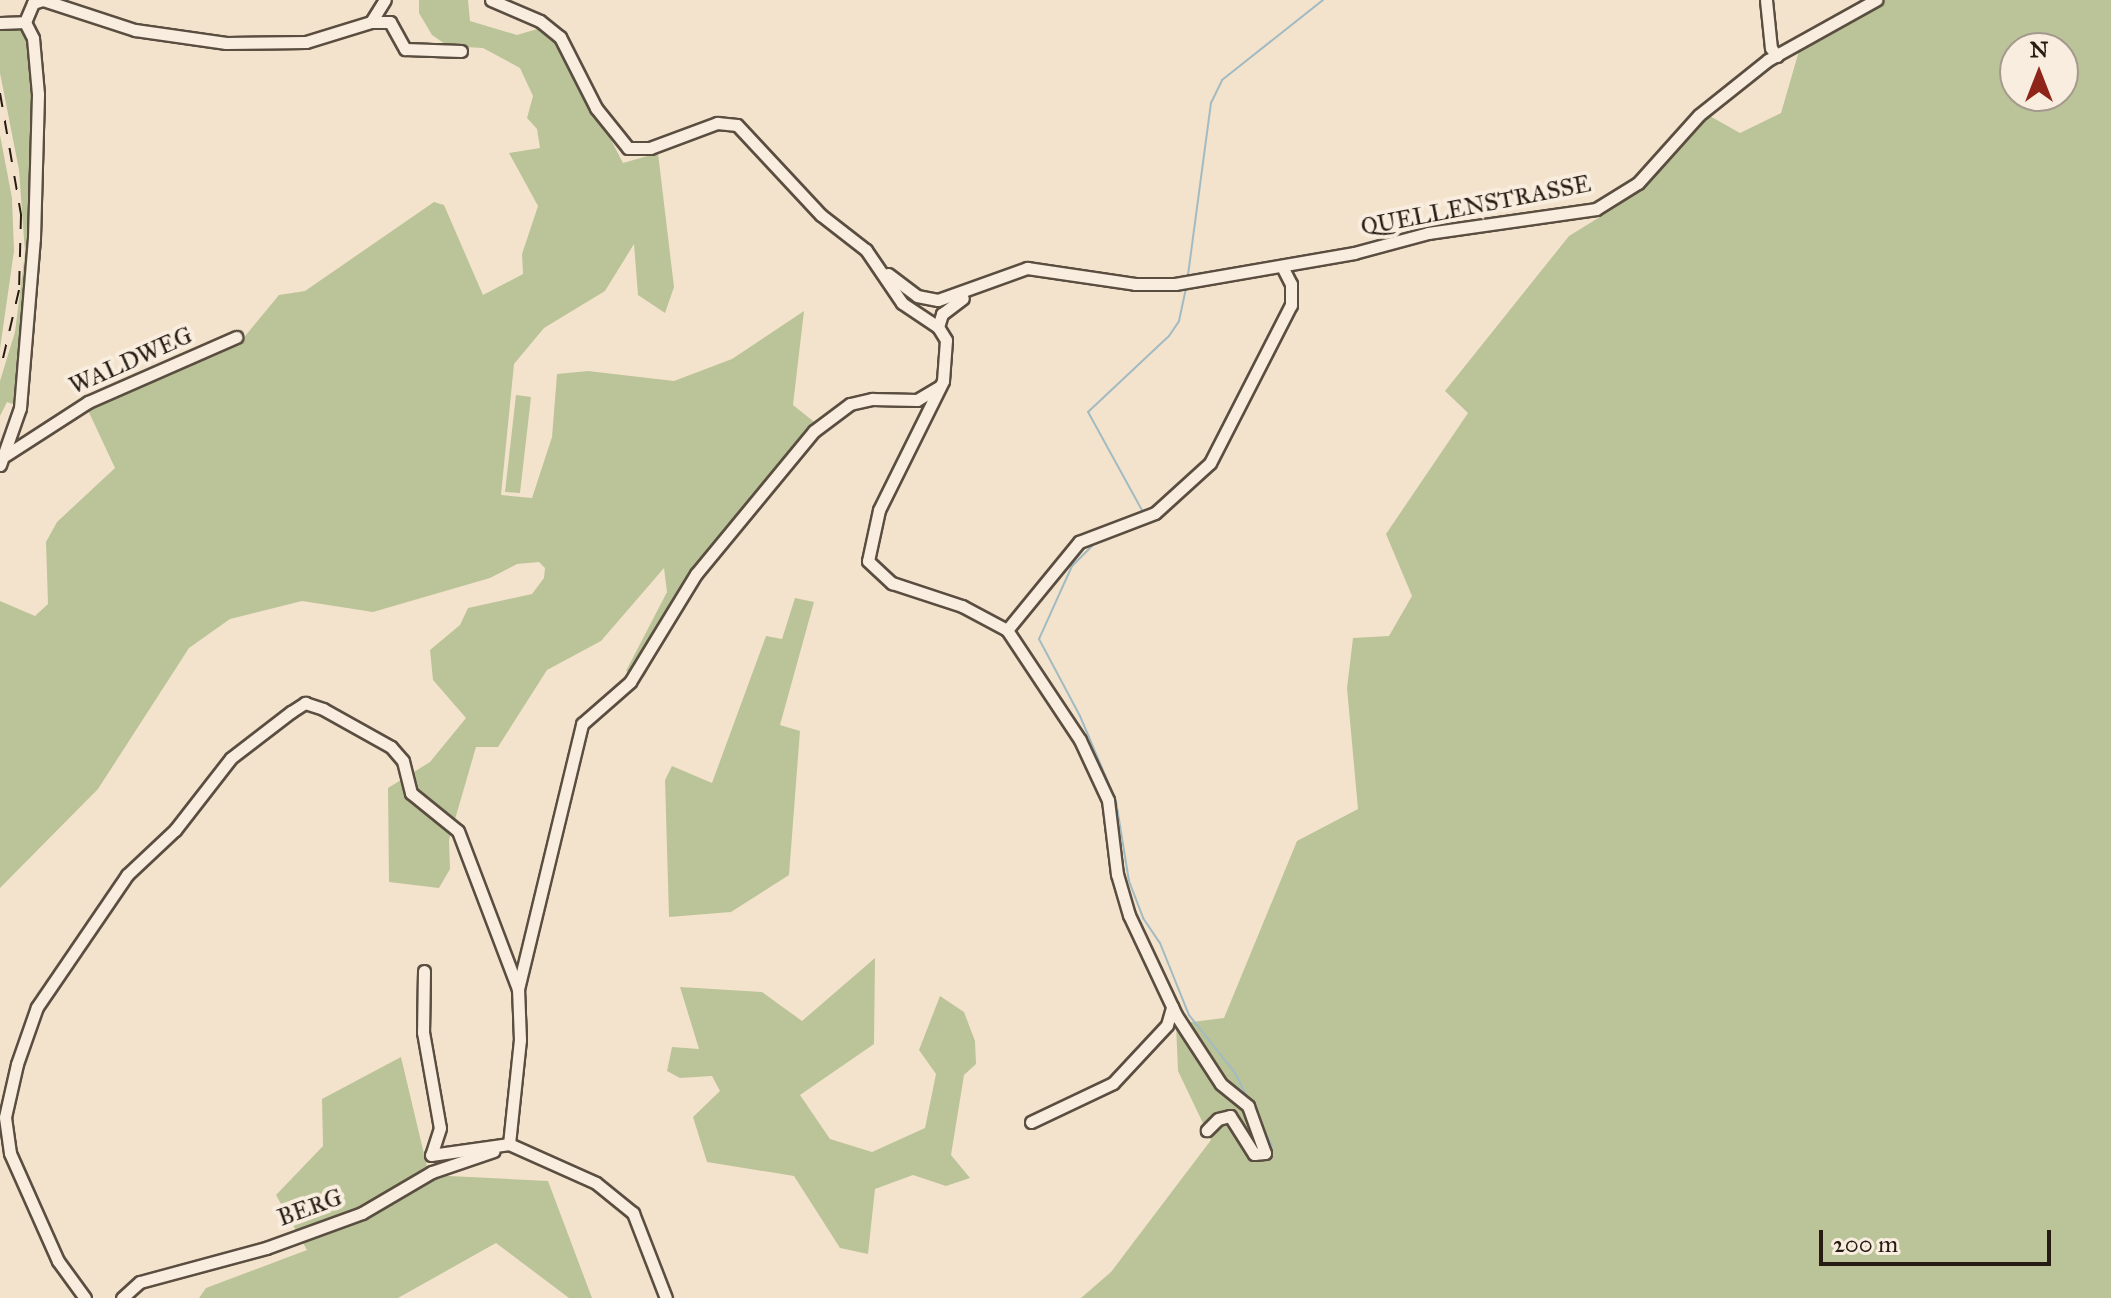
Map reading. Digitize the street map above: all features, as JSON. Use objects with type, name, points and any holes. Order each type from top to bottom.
[{"type":"street","points":[[3,460],[26,363],[39,152],[33,38],[25,22],[33,3],[43,0],[135,30],[226,43],[306,42],[371,22],[390,22]]},
{"type":"street","points":[[491,0],[540,21],[560,37],[596,108],[621,145],[650,148],[707,126],[737,125],[821,215],[884,271],[902,303],[938,327],[948,359],[939,387],[879,510],[868,561],[892,583],[992,620],[1007,630],[1094,768],[1112,816],[1122,895],[1172,1007],[1221,1084],[1248,1106],[1265,1153],[1254,1154],[1230,1116],[1218,1119],[1207,1130]]},
{"type":"street","points":[[1766,0],[1771,48],[1777,56]]},
{"type":"street","name":"QUELLENSTRASSE","points":[[884,271],[925,299],[945,300],[1027,268],[1135,284],[1175,284],[1282,266],[1428,233],[1596,209],[1638,183],[1699,115],[1777,56],[1876,0]]},
{"type":"street","points":[[384,4],[405,49],[461,51]]},
{"type":"street","points":[[371,22],[384,4]]},
{"type":"street","points":[[0,23],[25,22]]},
{"type":"street","points":[[1007,630],[1014,617],[1079,542],[1155,513],[1210,463],[1291,305],[1291,284],[1282,266]]},
{"type":"street","name":"QUELLENSTRASSE","points":[[938,327],[942,314],[973,291]]},
{"type":"street","name":"WALDWEG","points":[[3,460],[88,402],[236,337]]},
{"type":"street","points":[[509,1144],[520,1040],[518,989],[582,724],[630,682],[696,574],[814,431],[850,404],[917,400],[939,387]]},
{"type":"street","points":[[992,620],[1014,617]]},
{"type":"street","points":[[85,1298],[58,1261],[10,1153],[5,1117],[17,1064],[37,1007],[127,875],[175,830],[231,758],[291,712],[305,703],[323,709],[391,747],[403,761],[418,803],[448,819],[458,831],[518,989]]},
{"type":"street","points":[[424,971],[423,1032],[440,1128],[431,1155],[509,1144],[596,1183],[624,1203],[638,1222],[666,1298]]},
{"type":"street","points":[[1031,1122],[1113,1083],[1167,1025],[1172,1007]]},
{"type":"street","name":"BERG","points":[[122,1298],[140,1282],[266,1248],[362,1213],[432,1172],[509,1144]]},
{"type":"green space","points":[[419,0],[468,0],[470,21],[517,35],[544,27],[563,47],[623,163],[658,153],[674,287],[665,313],[638,295],[634,244],[605,291],[544,328],[514,364],[501,495],[532,498],[552,437],[557,374],[588,371],[674,381],[732,359],[804,311],[793,405],[823,429],[704,568],[644,677],[626,671],[667,592],[664,568],[601,641],[547,670],[498,747],[476,747],[449,840],[450,869],[439,888],[389,882],[388,788],[430,762],[466,718],[433,680],[430,650],[460,625],[468,608],[532,594],[544,578],[545,568],[539,562],[517,564],[490,578],[373,612],[302,601],[230,619],[189,648],[98,789],[0,888],[0,601],[35,616],[48,604],[46,542],[57,522],[115,468],[86,406],[241,341],[279,295],[305,291],[434,202],[444,205],[483,295],[523,274],[522,254],[538,206],[509,153],[540,148],[537,129],[527,118],[533,96],[520,68],[483,48],[448,46],[432,35],[419,13]]},
{"type":"green space","points":[[1877,0],[2111,0],[2111,1298],[1081,1298],[1111,1272],[1211,1140],[1178,1071],[1176,1024],[1224,1018],[1297,841],[1358,809],[1347,688],[1353,638],[1389,636],[1412,596],[1386,534],[1468,413],[1445,391],[1569,236],[1616,207],[1708,115],[1740,133],[1781,113],[1799,51]]},
{"type":"green space","points":[[0,26],[20,29],[30,41],[36,149],[18,406],[7,402],[0,416],[0,381],[15,332],[25,253],[19,170],[0,73]]},
{"type":"green space","points":[[0,135],[12,198],[14,251],[0,349]]},
{"type":"green space","points":[[516,395],[531,397],[520,493],[505,492]]},
{"type":"green space","points":[[795,598],[814,602],[780,725],[800,731],[789,875],[731,912],[669,917],[665,780],[672,766],[712,783],[766,636],[782,639]]},
{"type":"green space","points":[[875,958],[874,1044],[800,1095],[830,1139],[872,1152],[925,1128],[936,1074],[919,1050],[940,996],[964,1012],[975,1041],[976,1064],[964,1075],[951,1155],[970,1178],[946,1186],[913,1175],[875,1189],[868,1254],[840,1248],[794,1176],[707,1162],[693,1117],[720,1091],[712,1076],[680,1078],[667,1071],[672,1047],[699,1049],[680,987],[762,992],[802,1021]]},
{"type":"green space","points":[[401,1057],[429,1175],[548,1181],[592,1298],[569,1298],[496,1243],[398,1298],[199,1298],[206,1288],[307,1250],[276,1195],[323,1146],[322,1099]]},
{"type":"waterway","points":[[1188,275],[1211,103],[1222,80],[1323,0]]},
{"type":"waterway","points":[[1143,512],[1088,412],[1169,336],[1179,321],[1186,288]]},
{"type":"waterway","points":[[1135,526],[1147,521]]},
{"type":"waterway","points":[[1118,533],[1094,544],[1072,566],[1039,639],[1080,716],[1116,801],[1129,881],[1143,918],[1160,943],[1189,1015],[1235,1073],[1272,1146]]},
{"type":"railway","points":[[0,93],[21,215],[19,290],[0,371]]}]
